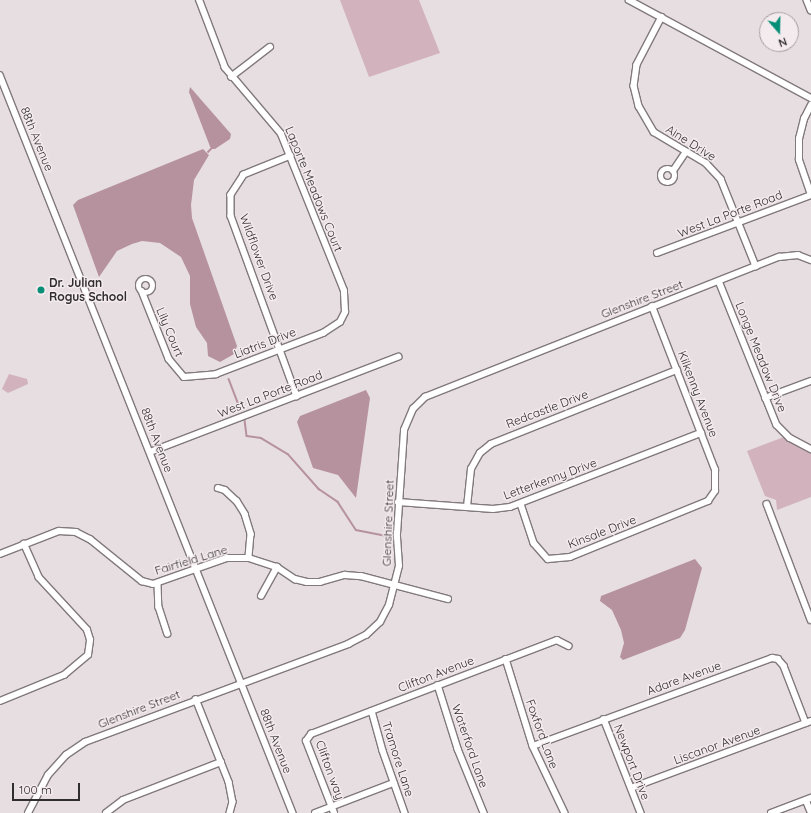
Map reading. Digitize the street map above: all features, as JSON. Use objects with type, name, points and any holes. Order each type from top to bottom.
[{"type":"street","name":"Laporte Meadows Court","points":[[198,0],[225,68],[231,77],[277,128],[291,156],[344,291],[345,312]]},
{"type":"street","points":[[629,0],[811,98]]},
{"type":"street","points":[[807,0],[811,10]]},
{"type":"street","name":"Aine Drive","points":[[662,17],[637,65],[635,92],[644,117],[654,132],[706,163],[716,173],[739,222],[756,266]]},
{"type":"street","points":[[231,77],[270,47]]},
{"type":"street","name":"88th Avenue","points":[[0,75],[293,813]]},
{"type":"street","points":[[811,105],[804,119],[799,139],[799,160],[811,195]]},
{"type":"street","points":[[673,171],[686,152]]},
{"type":"street","name":"Wildflower Drive","points":[[291,156],[244,175],[231,195],[231,216],[251,265],[279,349],[297,396]]},
{"type":"street","name":"West La Porte Road","points":[[657,253],[811,195]]},
{"type":"street","name":"Glenshire Street","points":[[28,813],[48,775],[66,755],[104,733],[196,699],[282,670],[366,635],[380,622],[395,585],[399,562],[398,502],[404,430],[413,409],[425,397],[779,257],[798,255],[811,260]]},
{"type":"street","name":"Longe Meadow Drive","points":[[719,280],[777,425],[790,438],[811,449]]},
{"type":"street","name":"Lily Court","points":[[142,291],[169,359],[184,377]]},
{"type":"street","name":"Kilkenny Avenue","points":[[652,306],[715,470],[715,491]]},
{"type":"street","name":"Liatris Drive","points":[[184,377],[210,375],[332,328],[340,322],[345,312]]},
{"type":"street","name":"West La Porte Road","points":[[150,452],[398,357]]},
{"type":"street","name":"Redcastle Drive","points":[[467,507],[471,469],[480,453],[491,444],[677,370]]},
{"type":"street","points":[[765,398],[811,380]]},
{"type":"street","name":"Letterkenny Drive","points":[[398,502],[500,509],[521,504],[701,433]]},
{"type":"street","points":[[218,488],[225,490],[237,501],[245,514],[251,534],[249,558]]},
{"type":"street","name":"Kinsale Drive","points":[[521,504],[534,542],[548,559],[570,557],[699,507],[708,502],[715,491]]},
{"type":"street","points":[[767,504],[810,612],[811,620]]},
{"type":"street","name":"Fairfield Lane","points":[[0,554],[59,531],[76,532],[90,539],[142,581],[158,584],[227,558],[249,558],[277,567],[295,579],[307,582],[320,582],[345,575],[395,585],[448,599]]},
{"type":"street","points":[[0,701],[64,675],[88,655],[90,640],[87,630],[39,578],[24,544]]},
{"type":"street","points":[[261,596],[277,567]]},
{"type":"street","points":[[158,584],[159,607],[168,634]]},
{"type":"street","name":"Clifton Avenue","points":[[311,734],[557,640],[569,646]]},
{"type":"street","name":"Adare Avenue","points":[[533,746],[772,658],[778,659],[784,666],[808,722]]},
{"type":"street","name":"Foxford Lane","points":[[506,659],[533,746],[565,813]]},
{"type":"street","name":"Waterford Lane","points":[[438,685],[458,749],[484,813]]},
{"type":"street","points":[[196,699],[221,762],[233,802],[230,813]]},
{"type":"street","name":"Tramore Lane","points":[[372,711],[393,783],[405,813]]},
{"type":"street","name":"Newport Drive","points":[[604,719],[641,813]]},
{"type":"street","name":"Liscanor Avenue","points":[[631,788],[808,722]]},
{"type":"street","name":"Clifton way","points":[[311,734],[306,741],[334,813]]},
{"type":"street","points":[[106,813],[122,800],[221,762]]},
{"type":"street","points":[[315,813],[393,783]]},
{"type":"street","points":[[771,813],[808,799],[811,812]]},
{"type":"shaded area","points":[[340,0],[419,0],[440,53],[369,77]]},
{"type":"shaded area","points":[[190,87],[231,134],[230,139],[215,149],[211,149],[189,92]]},
{"type":"shaded area","points":[[203,149],[209,155],[194,180],[191,205],[192,218],[237,346],[234,354],[220,362],[208,356],[207,343],[196,327],[190,304],[190,276],[181,257],[160,243],[142,241],[117,251],[99,277],[73,205],[78,200]]},
{"type":"shaded area","points":[[9,374],[27,379],[28,384],[8,393],[2,389]]},
{"type":"shaded area","points":[[366,390],[370,398],[356,498],[338,475],[313,468],[297,422],[300,416]]},
{"type":"shaded area","points":[[784,437],[811,452],[811,497],[777,510],[776,500],[765,496],[747,451]]},
{"type":"shaded area","points":[[695,559],[702,568],[685,630],[680,638],[623,660],[620,657],[624,643],[621,630],[612,610],[600,601],[601,596]]},
{"type":"waterway","points":[[208,152],[211,149]]},
{"type":"waterway","points":[[229,379],[240,407]]},
{"type":"waterway","points":[[245,420],[247,436],[261,438],[288,454],[319,489],[338,502],[356,530],[387,536]]},
{"type":"place","name":"Dr. Julian Rogus School","points":[[41,290]]}]
